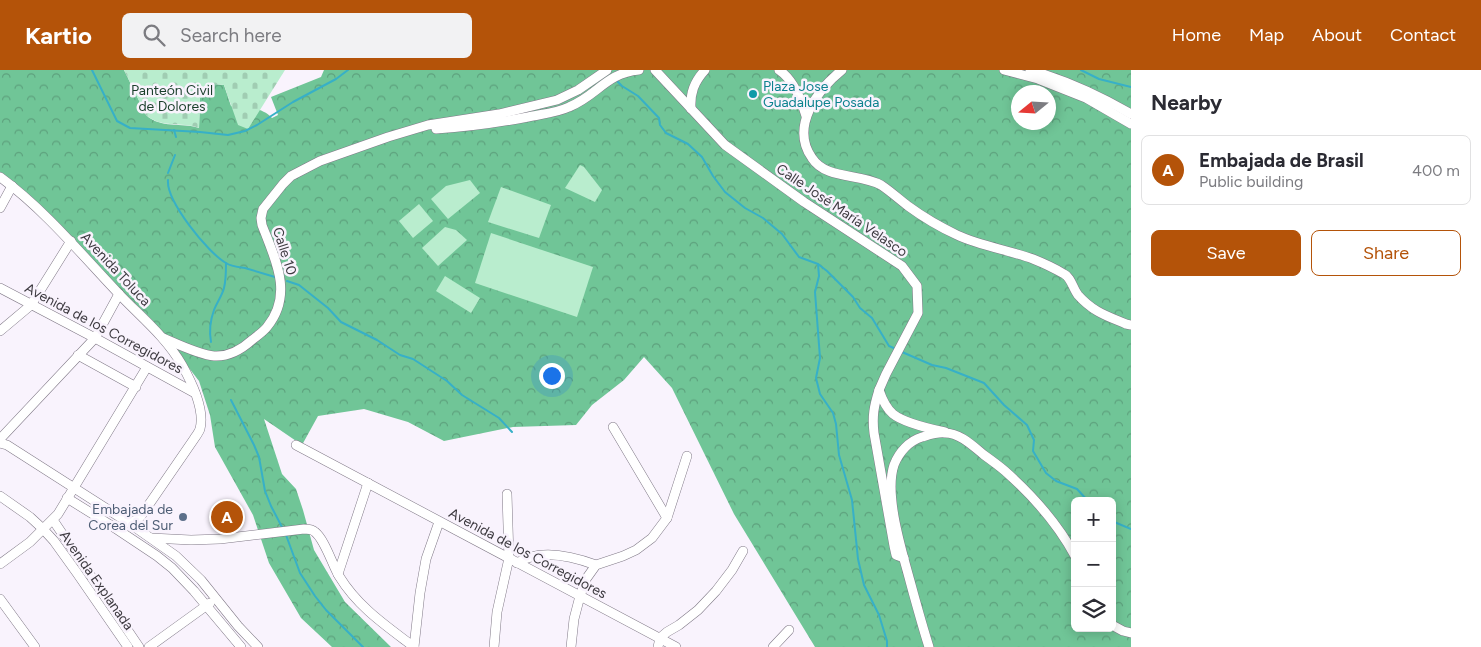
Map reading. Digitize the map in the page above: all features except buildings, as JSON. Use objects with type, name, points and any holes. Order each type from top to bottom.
[{"type":"street","name":"Calle 10","points":[[163,338],[214,356],[225,356],[245,346],[266,328],[275,314],[280,299],[281,286],[279,271],[261,218],[263,209],[269,200],[291,176],[299,171],[320,161],[414,130],[494,124],[555,112],[584,99],[610,74],[639,70]]},
{"type":"street","name":"Calle José María Velasco","points":[[655,70],[731,150],[828,218],[902,266],[917,286],[918,313],[879,390],[872,418],[894,546],[896,554],[904,558]]},
{"type":"street","points":[[691,109],[692,90],[696,80],[705,70]]},
{"type":"street","points":[[779,70],[798,94],[806,116]]},
{"type":"street","points":[[842,70],[825,86],[806,116],[804,133],[807,149],[812,159],[820,167],[827,171],[872,181],[881,185],[921,216],[958,235],[1034,259],[1067,275],[1077,294],[1094,311],[1131,325]]},
{"type":"street","points":[[1004,70],[1038,80],[1086,98],[1131,124]]},
{"type":"street","points":[[1030,70],[1093,94],[1131,114]]},
{"type":"street","name":"Avenida Toluca","points":[[0,178],[12,186],[71,241],[119,294],[163,338],[182,365],[195,393],[201,417],[200,429],[142,516],[129,523]]},
{"type":"street","points":[[0,208],[12,186]]},
{"type":"street","points":[[0,331],[31,304],[71,241]]},
{"type":"street","name":"Avenida de los Corregidores","points":[[0,288],[195,393]]},
{"type":"street","points":[[119,294],[95,338],[0,441],[129,523],[187,566],[258,647]]},
{"type":"street","points":[[78,355],[136,387]]},
{"type":"street","points":[[0,564],[30,542],[53,520],[147,367]]},
{"type":"street","points":[[879,390],[882,400],[894,414],[905,420],[957,436],[1004,470],[1049,518],[1071,550]]},
{"type":"street","points":[[613,427],[667,518]]},
{"type":"street","points":[[929,647],[904,558],[896,520],[891,480],[898,456],[905,448],[920,438],[945,432]]},
{"type":"street","name":"Avenida de los Corregidores","points":[[296,445],[580,596],[659,643],[676,647]]},
{"type":"street","points":[[513,560],[546,555],[573,558],[596,565],[636,550],[652,538],[667,518],[687,456]]},
{"type":"street","points":[[338,574],[368,483]]},
{"type":"street","points":[[494,647],[497,612],[513,560],[507,494]]},
{"type":"street","name":"Avenida Explanada","points":[[0,496],[43,528],[77,573],[128,647]]},
{"type":"street","points":[[67,498],[112,526],[181,576],[241,647]]},
{"type":"street","name":"Avenida Explanada","points":[[53,520],[139,647]]},
{"type":"street","points":[[414,647],[426,559],[439,522]]},
{"type":"street","points":[[150,538],[201,539],[304,529],[312,530],[319,536],[338,574],[360,605],[414,647]]},
{"type":"street","points":[[659,643],[667,632],[698,610],[716,591],[732,570],[743,551]]},
{"type":"street","points":[[572,647],[574,619],[580,596],[586,579],[596,565]]},
{"type":"street","points":[[149,647],[216,598]]},
{"type":"street","points":[[0,599],[35,647]]},
{"type":"street","points":[[1116,627],[1131,633]]},
{"type":"street","points":[[773,647],[788,630]]},
{"type":"green space","points":[[0,70],[124,70],[146,115],[165,124],[199,128],[200,98],[208,94],[214,84],[224,85],[231,106],[258,109],[272,118],[278,115],[271,97],[321,77],[324,70],[1131,70],[1131,647],[815,647],[734,514],[672,388],[644,357],[624,380],[592,405],[576,425],[513,427],[444,441],[408,422],[364,409],[318,416],[302,445],[264,419],[282,474],[296,489],[314,550],[345,602],[391,647],[332,647],[301,618],[269,563],[253,515],[215,447],[210,415],[199,381],[152,320],[0,173]]},
{"type":"green space","name":"Panteón Civil de Dolores","points":[[124,70],[285,70],[248,129],[238,125],[224,85],[214,84],[208,94],[200,98],[199,128],[158,122],[146,115]]},
{"type":"green space","points":[[580,165],[584,167],[602,190],[595,202],[565,188]]},
{"type":"green space","points":[[470,180],[480,193],[448,219],[431,199],[446,186]]},
{"type":"green space","points":[[501,187],[551,205],[539,238],[488,222]]},
{"type":"green space","points":[[419,204],[433,221],[413,238],[399,221]]},
{"type":"green space","points":[[445,227],[456,230],[467,240],[438,266],[422,248]]},
{"type":"green space","points":[[491,233],[593,267],[577,317],[475,283]]},
{"type":"green space","points":[[445,276],[480,298],[471,313],[436,291]]},
{"type":"waterway","points":[[92,70],[117,121],[130,128],[228,135],[245,131],[257,125],[348,70]]},
{"type":"waterway","points":[[1081,70],[1099,79],[1131,87]]},
{"type":"waterway","points":[[616,80],[638,96],[659,118],[660,125],[666,133],[688,144],[702,157],[725,192],[745,208],[763,218],[782,234],[799,257],[818,264],[827,271],[853,297],[860,308],[872,318],[889,346],[896,349]]},
{"type":"waterway","points":[[174,130],[176,137]]},
{"type":"waterway","points":[[168,173],[175,155]]},
{"type":"waterway","points":[[168,180],[169,189],[181,213],[209,249],[226,263],[235,267],[275,277]]},
{"type":"waterway","points":[[211,342],[211,322],[224,288],[226,263]]},
{"type":"waterway","points":[[818,264],[819,276],[815,292],[820,358],[816,378],[820,394],[833,413],[836,424],[839,455],[852,500],[858,559],[864,585],[879,615],[887,647]]},
{"type":"waterway","points":[[287,281],[299,285],[328,308],[341,322],[377,340],[400,355],[413,359],[447,381],[462,395],[499,418],[512,432]]},
{"type":"waterway","points":[[902,352],[932,365],[946,368],[984,383],[1004,405],[1027,425],[1034,440],[1033,451],[1046,473],[1056,481],[1077,489],[1084,497]]},
{"type":"waterway","points":[[231,400],[259,457],[265,491],[283,529]]},
{"type":"waterway","points":[[1116,523],[1131,529]]},
{"type":"waterway","points":[[286,535],[300,573],[315,596],[326,610],[363,647]]},
{"type":"place","name":"Plaza Jose Guadalupe Posada","points":[[753,94]]},
{"type":"place","name":"Embajada de Corea del Sur","points":[[183,517]]},
{"type":"place","name":"Embajada de Brasil","points":[[227,517]]}]
